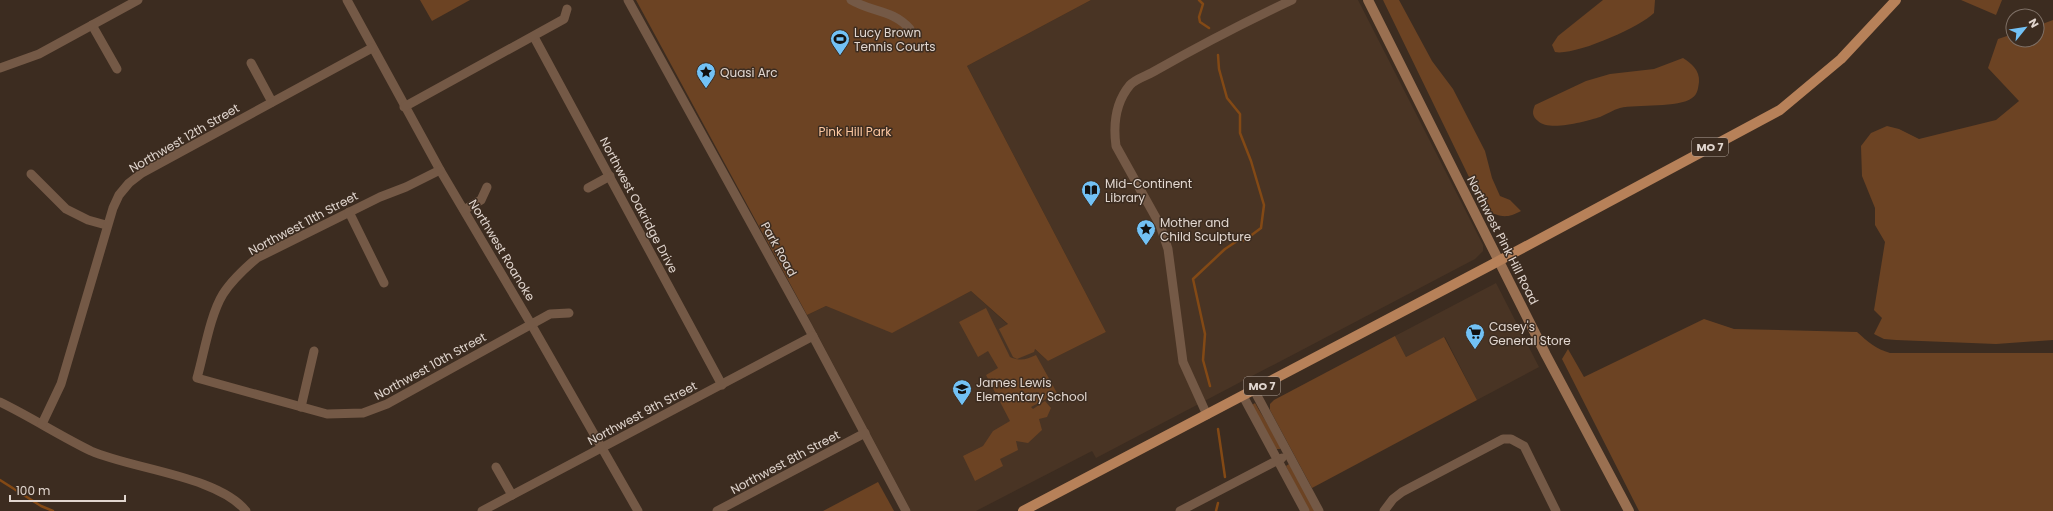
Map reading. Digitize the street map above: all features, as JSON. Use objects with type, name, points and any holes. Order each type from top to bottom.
[{"type":"main road","name":"Northwest Pink Hill Road","points":[[1368,0],[1546,355],[1629,511]]},
{"type":"main road","name":"MO 7","points":[[1023,511],[1500,261],[1780,110],[1842,60],[1896,0]]},
{"type":"street","points":[[0,68],[39,54],[138,0]]},
{"type":"street","name":"Northwest Roanoke","points":[[347,0],[404,107],[603,448],[638,511]]},
{"type":"street","name":"Park Road","points":[[628,0],[813,336],[906,511]]},
{"type":"street","points":[[851,0],[861,6],[883,11],[901,19],[910,29]]},
{"type":"street","points":[[1206,415],[1183,362],[1168,249],[1160,225],[1116,146],[1114,131],[1116,115],[1121,99],[1130,84],[1190,50],[1292,0]]},
{"type":"street","points":[[404,107],[534,37],[564,19],[567,9]]},
{"type":"street","points":[[92,25],[117,69]]},
{"type":"street","name":"Northwest Oakridge Drive","points":[[534,37],[722,385]]},
{"type":"street","name":"Northwest 12th Street","points":[[42,424],[61,384],[106,225],[119,195],[129,183],[142,173],[372,48]]},
{"type":"street","points":[[251,63],[272,102]]},
{"type":"street","name":"Northwest 11th Street","points":[[197,378],[216,310],[222,296],[231,283],[257,258],[349,212],[440,170]]},
{"type":"street","points":[[32,174],[66,209],[88,220],[106,225]]},
{"type":"street","points":[[588,188],[610,176]]},
{"type":"street","points":[[464,210],[481,200],[487,187]]},
{"type":"street","points":[[349,212],[384,283]]},
{"type":"street","name":"Northwest 10th Street","points":[[197,378],[327,414],[343,415],[376,410],[550,314],[569,313]]},
{"type":"street","name":"Northwest 9th Street","points":[[482,511],[813,336]]},
{"type":"street","points":[[300,407],[314,350]]},
{"type":"street","points":[[1254,390],[1319,511]]},
{"type":"street","points":[[1243,396],[1305,511]]},
{"type":"street","points":[[0,402],[93,451],[198,483],[221,492],[246,511]]},
{"type":"street","name":"Northwest 8th Street","points":[[717,511],[865,433]]},
{"type":"street","points":[[1384,511],[1393,499],[1402,492],[1503,439],[1511,439],[1524,446],[1555,511]]},
{"type":"street","points":[[1180,511],[1289,454]]},
{"type":"street","points":[[496,467],[512,495]]},
{"type":"shaded area","points":[[1091,0],[1358,0],[1483,245],[1483,251],[1475,259],[1096,458],[1092,451],[976,511],[911,511],[807,315],[826,306],[892,332],[971,291],[1048,361],[1106,332],[967,66]]},
{"type":"shaded area","points":[[1496,283],[1539,367],[1477,400],[1445,337],[1406,357],[1395,336]]},
{"type":"green space","points":[[420,0],[470,0],[432,21]]},
{"type":"green space","name":"Pink Hill Park","points":[[636,0],[1091,0],[967,66],[1106,332],[1048,361],[1035,349],[1034,352],[1017,359],[1013,357],[999,329],[1008,324],[971,291],[892,333],[826,306],[807,315]]},
{"type":"green space","points":[[1383,0],[1399,0],[1432,61],[1453,89],[1485,151],[1492,178],[1500,196],[1510,200],[1521,211],[1503,216],[1485,210]]},
{"type":"green space","points":[[1603,0],[1655,0],[1654,13],[1635,26],[1607,39],[1577,50],[1555,52],[1552,45],[1558,36]]},
{"type":"green space","points":[[1961,0],[2002,0],[1996,15]]},
{"type":"green space","points":[[2053,20],[2053,340],[1996,344],[1896,340],[1884,339],[1874,334],[1882,318],[1874,310],[1885,242],[1875,225],[1875,208],[1862,176],[1861,146],[1871,133],[1887,126],[1899,129],[1919,139],[1996,120],[2019,101],[1988,68],[1998,39],[2005,37],[2005,48],[2045,48],[2045,23]]},
{"type":"green space","points":[[1683,58],[1694,67],[1699,78],[1697,93],[1686,101],[1668,105],[1620,108],[1594,119],[1559,126],[1543,124],[1534,116],[1533,112],[1535,105],[1586,81],[1610,74],[1654,69]]},
{"type":"green space","points":[[986,308],[1010,357],[1021,360],[1036,355],[1057,393],[1031,407],[1033,409],[1045,401],[1051,408],[1047,417],[1039,419],[1042,430],[1028,443],[1016,441],[1018,450],[1000,459],[1003,466],[975,481],[963,456],[983,446],[993,431],[1010,421],[986,375],[998,368],[988,351],[978,357],[959,322]]},
{"type":"green space","points":[[1704,319],[1734,329],[1857,332],[1872,345],[1890,353],[2053,353],[2053,511],[1639,511],[1562,359],[1568,349],[1584,377]]},
{"type":"green space","points":[[1395,336],[1406,357],[1444,337],[1477,400],[1312,488],[1270,410],[1270,404],[1274,400]]},
{"type":"green space","points":[[1255,403],[1278,442],[1281,448],[1280,449],[1276,449],[1252,405]]},
{"type":"green space","points":[[1289,464],[1316,511],[1308,511],[1286,466]]},
{"type":"green space","points":[[878,482],[894,511],[823,511]]},
{"type":"waterway","points":[[1199,0],[1203,4],[1199,17],[1200,22],[1209,28]]},
{"type":"waterway","points":[[1210,386],[1203,360],[1205,334],[1193,279],[1225,249],[1237,241],[1245,240],[1261,228],[1264,205],[1251,161],[1240,133],[1240,114],[1227,98],[1219,69],[1218,55]]},
{"type":"waterway","points":[[1218,429],[1225,477]]},
{"type":"waterway","points":[[0,480],[41,506],[53,511]]},
{"type":"waterway","points":[[1216,511],[1218,503]]},
{"type":"place","name":"Lucy Brown Tennis Courts","points":[[840,56]]},
{"type":"place","name":"Quasi Arc","points":[[706,89]]},
{"type":"place","name":"Mid-Continent Library","points":[[1091,207]]},
{"type":"place","name":"Mother and Child Sculpture","points":[[1146,246]]},
{"type":"place","name":"Casey's General Store","points":[[1475,350]]},
{"type":"place","name":"James Lewis Elementary School","points":[[962,406]]}]
